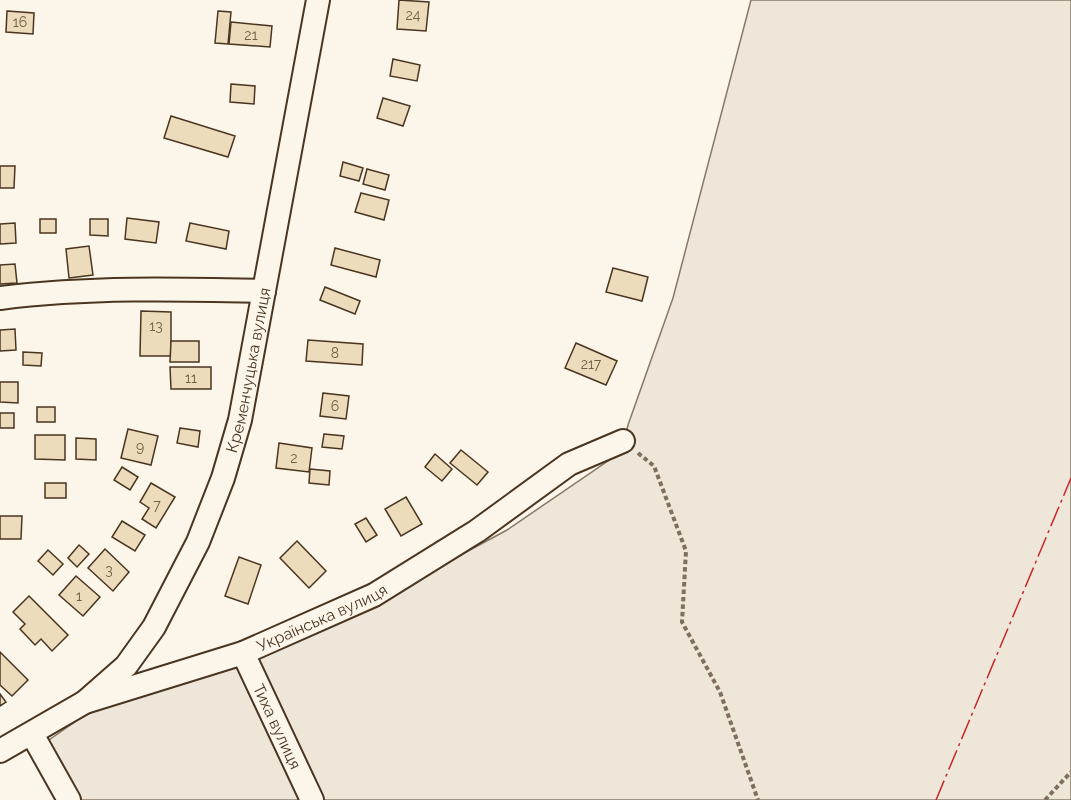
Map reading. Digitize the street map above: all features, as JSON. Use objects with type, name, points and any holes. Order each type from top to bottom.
[{"type":"street","name":"Кременчуцька вулиця","points":[[85,702],[126,666],[147,637],[198,542],[223,478],[240,420],[318,0]]},
{"type":"street","points":[[0,298],[31,294],[171,289],[264,291]]},
{"type":"street","name":"Українська вулиця","points":[[0,751],[85,702],[243,653],[374,595],[477,531],[569,464],[623,441]]},
{"type":"street","name":"Тиха вулиця","points":[[243,653],[312,800]]},
{"type":"street","points":[[32,734],[69,800]]},
{"type":"path","points":[[623,441],[654,466],[686,551],[682,622],[720,692],[758,800]]},
{"type":"path","points":[[1045,800],[1071,772]]},
{"type":"shaded area","points":[[751,0],[1071,0],[1071,800],[81,800],[49,740],[92,710],[235,667],[316,633],[507,530],[621,452],[628,425],[673,298]]},
{"type":"building","points":[[399,0],[429,2],[426,31],[397,29]]},
{"type":"building","points":[[7,11],[34,13],[33,34],[6,32]]},
{"type":"building","points":[[218,11],[231,12],[228,44],[215,43]]},
{"type":"building","points":[[231,22],[272,26],[270,47],[229,44]]},
{"type":"building","points":[[393,59],[420,65],[417,81],[390,76]]},
{"type":"building","points":[[231,84],[255,86],[254,104],[230,102]]},
{"type":"building","points":[[383,98],[410,106],[403,126],[377,118]]},
{"type":"building","points":[[171,116],[235,136],[228,157],[164,138]]},
{"type":"building","points":[[343,162],[363,168],[359,181],[340,176]]},
{"type":"building","points":[[0,166],[15,166],[14,188],[0,188]]},
{"type":"building","points":[[367,169],[389,175],[385,190],[363,184]]},
{"type":"building","points":[[361,193],[389,200],[384,220],[355,212]]},
{"type":"building","points":[[127,218],[159,222],[156,243],[125,239]]},
{"type":"building","points":[[40,219],[56,219],[56,233],[40,233]]},
{"type":"building","points":[[90,219],[108,219],[108,236],[90,235]]},
{"type":"building","points":[[15,223],[16,243],[0,244],[0,224]]},
{"type":"building","points":[[190,223],[229,231],[226,249],[186,241]]},
{"type":"building","points":[[89,246],[93,275],[69,278],[66,249]]},
{"type":"building","points":[[335,248],[380,260],[376,277],[331,265]]},
{"type":"building","points":[[15,264],[17,283],[0,284],[0,265]]},
{"type":"building","points":[[613,268],[648,277],[642,301],[606,292]]},
{"type":"building","points":[[325,287],[360,301],[355,314],[320,300]]},
{"type":"building","points":[[141,311],[171,312],[171,356],[140,356]]},
{"type":"building","points":[[15,329],[16,350],[0,351],[0,330]]},
{"type":"building","points":[[308,340],[363,344],[362,365],[306,361]]},
{"type":"building","points":[[171,341],[199,341],[199,362],[170,362]]},
{"type":"building","points":[[576,343],[617,361],[606,385],[565,368]]},
{"type":"building","points":[[23,352],[42,353],[41,366],[23,365]]},
{"type":"building","points":[[170,367],[211,367],[211,389],[171,389]]},
{"type":"building","points":[[0,382],[18,382],[18,403],[0,402]]},
{"type":"building","points":[[323,393],[349,396],[346,419],[320,416]]},
{"type":"building","points":[[37,407],[55,407],[55,422],[37,422]]},
{"type":"building","points":[[0,413],[14,413],[14,428],[0,428]]},
{"type":"building","points":[[180,428],[200,431],[198,447],[177,443]]},
{"type":"building","points":[[128,429],[158,436],[151,465],[121,458]]},
{"type":"building","points":[[324,434],[344,436],[342,449],[322,447]]},
{"type":"building","points":[[35,435],[65,435],[65,460],[35,459]]},
{"type":"building","points":[[76,438],[96,439],[96,460],[76,459]]},
{"type":"building","points":[[279,443],[312,448],[309,472],[276,468]]},
{"type":"building","points":[[461,450],[488,472],[477,485],[450,463]]},
{"type":"building","points":[[435,454],[452,469],[442,481],[425,467]]},
{"type":"building","points":[[122,467],[138,477],[130,490],[114,480]]},
{"type":"building","points":[[310,469],[330,471],[329,485],[309,483]]},
{"type":"building","points":[[45,483],[66,483],[66,498],[45,498]]},
{"type":"building","points":[[151,483],[175,497],[156,528],[142,519],[149,508],[140,502]]},
{"type":"building","points":[[406,497],[422,524],[401,536],[385,509]]},
{"type":"building","points":[[0,516],[22,516],[21,539],[0,539]]},
{"type":"building","points":[[366,518],[377,535],[366,542],[355,524]]},
{"type":"building","points":[[122,521],[145,535],[135,551],[112,537]]},
{"type":"building","points":[[297,541],[326,571],[309,588],[280,558]]},
{"type":"building","points":[[79,545],[89,554],[77,567],[68,558]]},
{"type":"building","points":[[105,549],[129,572],[113,591],[88,568]]},
{"type":"building","points":[[48,550],[63,564],[53,575],[38,561]]},
{"type":"building","points":[[239,557],[261,565],[248,604],[225,596]]},
{"type":"building","points":[[76,576],[100,597],[83,616],[59,595]]},
{"type":"building","points":[[29,596],[68,635],[52,651],[41,639],[35,645],[20,629],[25,624],[13,612]]},
{"type":"building","points":[[0,652],[28,680],[12,696],[0,685]]},
{"type":"building","points":[[0,694],[6,702],[0,706]]},
{"type":"power","points":[[936,800],[1071,478]]}]
